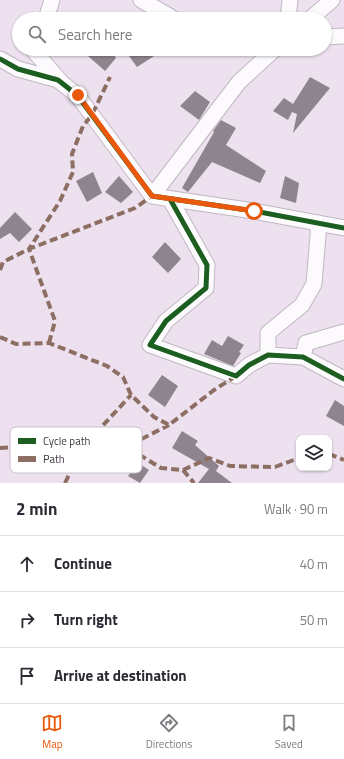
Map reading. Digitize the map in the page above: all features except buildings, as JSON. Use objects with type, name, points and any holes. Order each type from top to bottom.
[{"type":"street","points":[[48,12],[52,0]]},
{"type":"street","points":[[142,0],[162,12]]},
{"type":"street","points":[[289,12],[290,0]]},
{"type":"street","points":[[318,12],[332,0]]},
{"type":"street","points":[[332,37],[344,36]]},
{"type":"street","points":[[39,56],[65,85]]},
{"type":"street","points":[[152,196],[239,82],[267,56]]},
{"type":"street","points":[[0,59],[18,69],[58,80],[78,95],[152,196],[254,211],[344,228]]},
{"type":"street","points":[[170,199],[207,265],[206,288],[166,321],[150,345],[236,376],[249,365],[268,355],[303,357],[344,379]]},
{"type":"street","points":[[268,355],[268,333],[302,306],[314,284],[319,223]]},
{"type":"street","points":[[303,357],[306,343],[344,332]]},
{"type":"marked path","points":[[49,343],[55,321],[29,249],[60,201],[73,172],[72,154],[83,126],[92,115],[110,77]]},
{"type":"marked path","points":[[0,270],[3,262],[29,249],[135,208],[152,196]]},
{"type":"marked path","points":[[0,337],[16,344],[49,343],[107,366],[123,377],[131,395],[154,417],[169,425],[214,390],[236,376]]},
{"type":"marked path","points":[[101,427],[131,395]]},
{"type":"marked path","points":[[142,439],[169,425]]},
{"type":"marked path","points":[[0,448],[10,447]]},
{"type":"marked path","points":[[332,455],[344,460]]},
{"type":"marked path","points":[[142,456],[161,468],[183,470],[209,458],[230,466],[275,467],[296,459]]},
{"type":"marked path","points":[[183,470],[194,483]]},
{"type":"marked path","points":[[65,483],[70,473]]},
{"type":"cycle path","points":[[0,59],[18,69],[58,80],[77,95],[152,196],[254,211],[344,228]]},
{"type":"cycle path","points":[[170,199],[207,265],[206,288],[166,321],[150,345],[236,376],[249,365],[268,355],[303,357],[344,379]]},
{"type":"route","points":[[78,95],[152,196],[254,211]]}]
